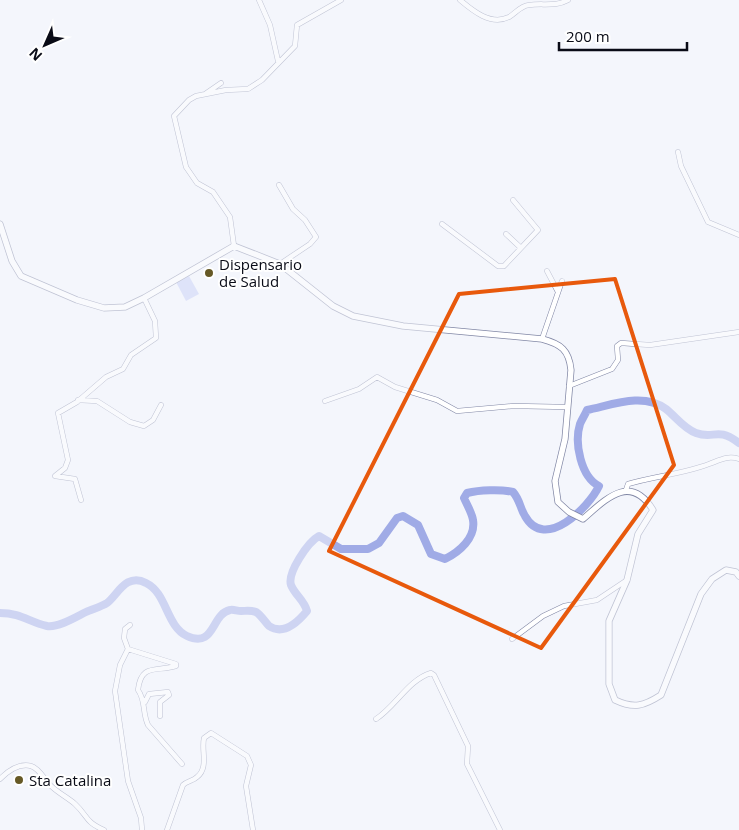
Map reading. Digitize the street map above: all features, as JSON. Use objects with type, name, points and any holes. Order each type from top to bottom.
[{"type":"street","points":[[259,0],[270,25],[278,61]]},
{"type":"street","points":[[234,246],[230,217],[213,192],[197,183],[189,174],[175,125],[176,112],[189,100],[205,94],[248,89],[262,80],[278,61],[295,46],[298,25],[341,0]]},
{"type":"street","points":[[460,0],[478,14],[499,20],[509,17],[522,7],[560,4],[568,0]]},
{"type":"street","points":[[205,94],[221,83]]},
{"type":"street","points":[[678,152],[685,175],[708,222],[739,235]]},
{"type":"street","points":[[279,185],[293,209],[305,220],[316,236],[310,244],[280,264]]},
{"type":"street","points":[[442,224],[498,266],[504,266],[538,230],[513,200]]},
{"type":"street","points":[[0,224],[14,266],[25,279],[77,300],[104,308],[125,307],[144,298],[234,246]]},
{"type":"street","points":[[506,234],[521,248]]},
{"type":"street","points":[[234,246],[280,264],[333,306],[353,316],[403,326],[542,339],[563,347],[568,354],[571,370],[562,453],[556,481],[558,502],[578,518],[584,519],[611,495],[626,490],[646,499],[653,510],[638,534],[627,580],[609,621],[609,684],[615,700],[628,706],[647,704],[661,695],[701,594],[712,579],[726,570],[736,572],[739,576]]},
{"type":"street","points":[[548,271],[558,294]]},
{"type":"street","points":[[542,339],[562,282]]},
{"type":"street","points":[[81,500],[75,479],[55,476],[66,468],[68,460],[58,413],[78,400],[106,377],[123,370],[131,355],[156,338],[155,321],[144,298]]},
{"type":"street","points":[[569,386],[612,369],[618,360],[617,346],[621,343],[650,345],[739,332]]},
{"type":"street","points":[[325,401],[359,389],[377,377],[395,387],[437,400],[458,411],[514,406],[567,408]]},
{"type":"street","points":[[78,400],[97,401],[130,422],[144,426],[153,420],[162,405]]},
{"type":"street","points":[[626,490],[628,484],[648,478],[689,472],[731,456],[739,459]]},
{"type":"street","points":[[512,639],[550,612],[564,606],[597,600],[627,580]]},
{"type":"street","points":[[130,625],[125,630],[128,649],[120,665],[115,691],[128,781],[141,818],[142,830]]},
{"type":"street","points":[[128,649],[176,664],[176,666],[167,669],[146,671],[141,676],[138,690],[145,702]]},
{"type":"street","points":[[376,719],[386,712],[394,700],[404,694],[418,677],[431,672],[468,746],[467,764],[500,830]]},
{"type":"street","points":[[160,716],[160,702],[169,695],[168,692],[149,694],[145,702],[145,718],[148,725],[182,764]]},
{"type":"street","points":[[168,830],[183,785],[202,772],[204,738],[211,732],[247,756],[250,772],[246,786],[253,830]]},
{"type":"street","points":[[0,779],[8,770],[30,766],[35,768],[57,792],[76,805],[86,820],[104,830]]},
{"type":"highlighted area","points":[[615,279],[674,465],[541,648],[329,551],[459,294]]},
{"type":"shaded area","points":[[189,276],[199,294],[186,301],[176,282]]},
{"type":"waterway","points":[[0,613],[14,614],[47,626],[56,625],[67,622],[105,604],[123,586],[133,580],[139,580],[153,588],[175,625],[187,636],[196,639],[203,638],[208,635],[219,618],[231,610],[256,612],[269,626],[275,629],[285,629],[295,623],[307,611],[291,585],[292,573],[299,558],[309,544],[319,536],[341,549],[368,549],[379,543],[397,518],[403,516],[418,525],[431,554],[445,559],[461,548],[472,533],[471,512],[464,498],[467,493],[484,491],[502,490],[513,492],[525,516],[534,526],[544,529],[555,528],[566,522],[586,505],[599,486],[588,475],[580,459],[578,432],[587,410],[627,401],[647,401],[666,409],[696,433],[702,435],[725,435],[739,443]]},
{"type":"place","name":"Dispensario de Salud","points":[[209,273]]},
{"type":"place","name":"Sta Catalina","points":[[19,780]]}]
